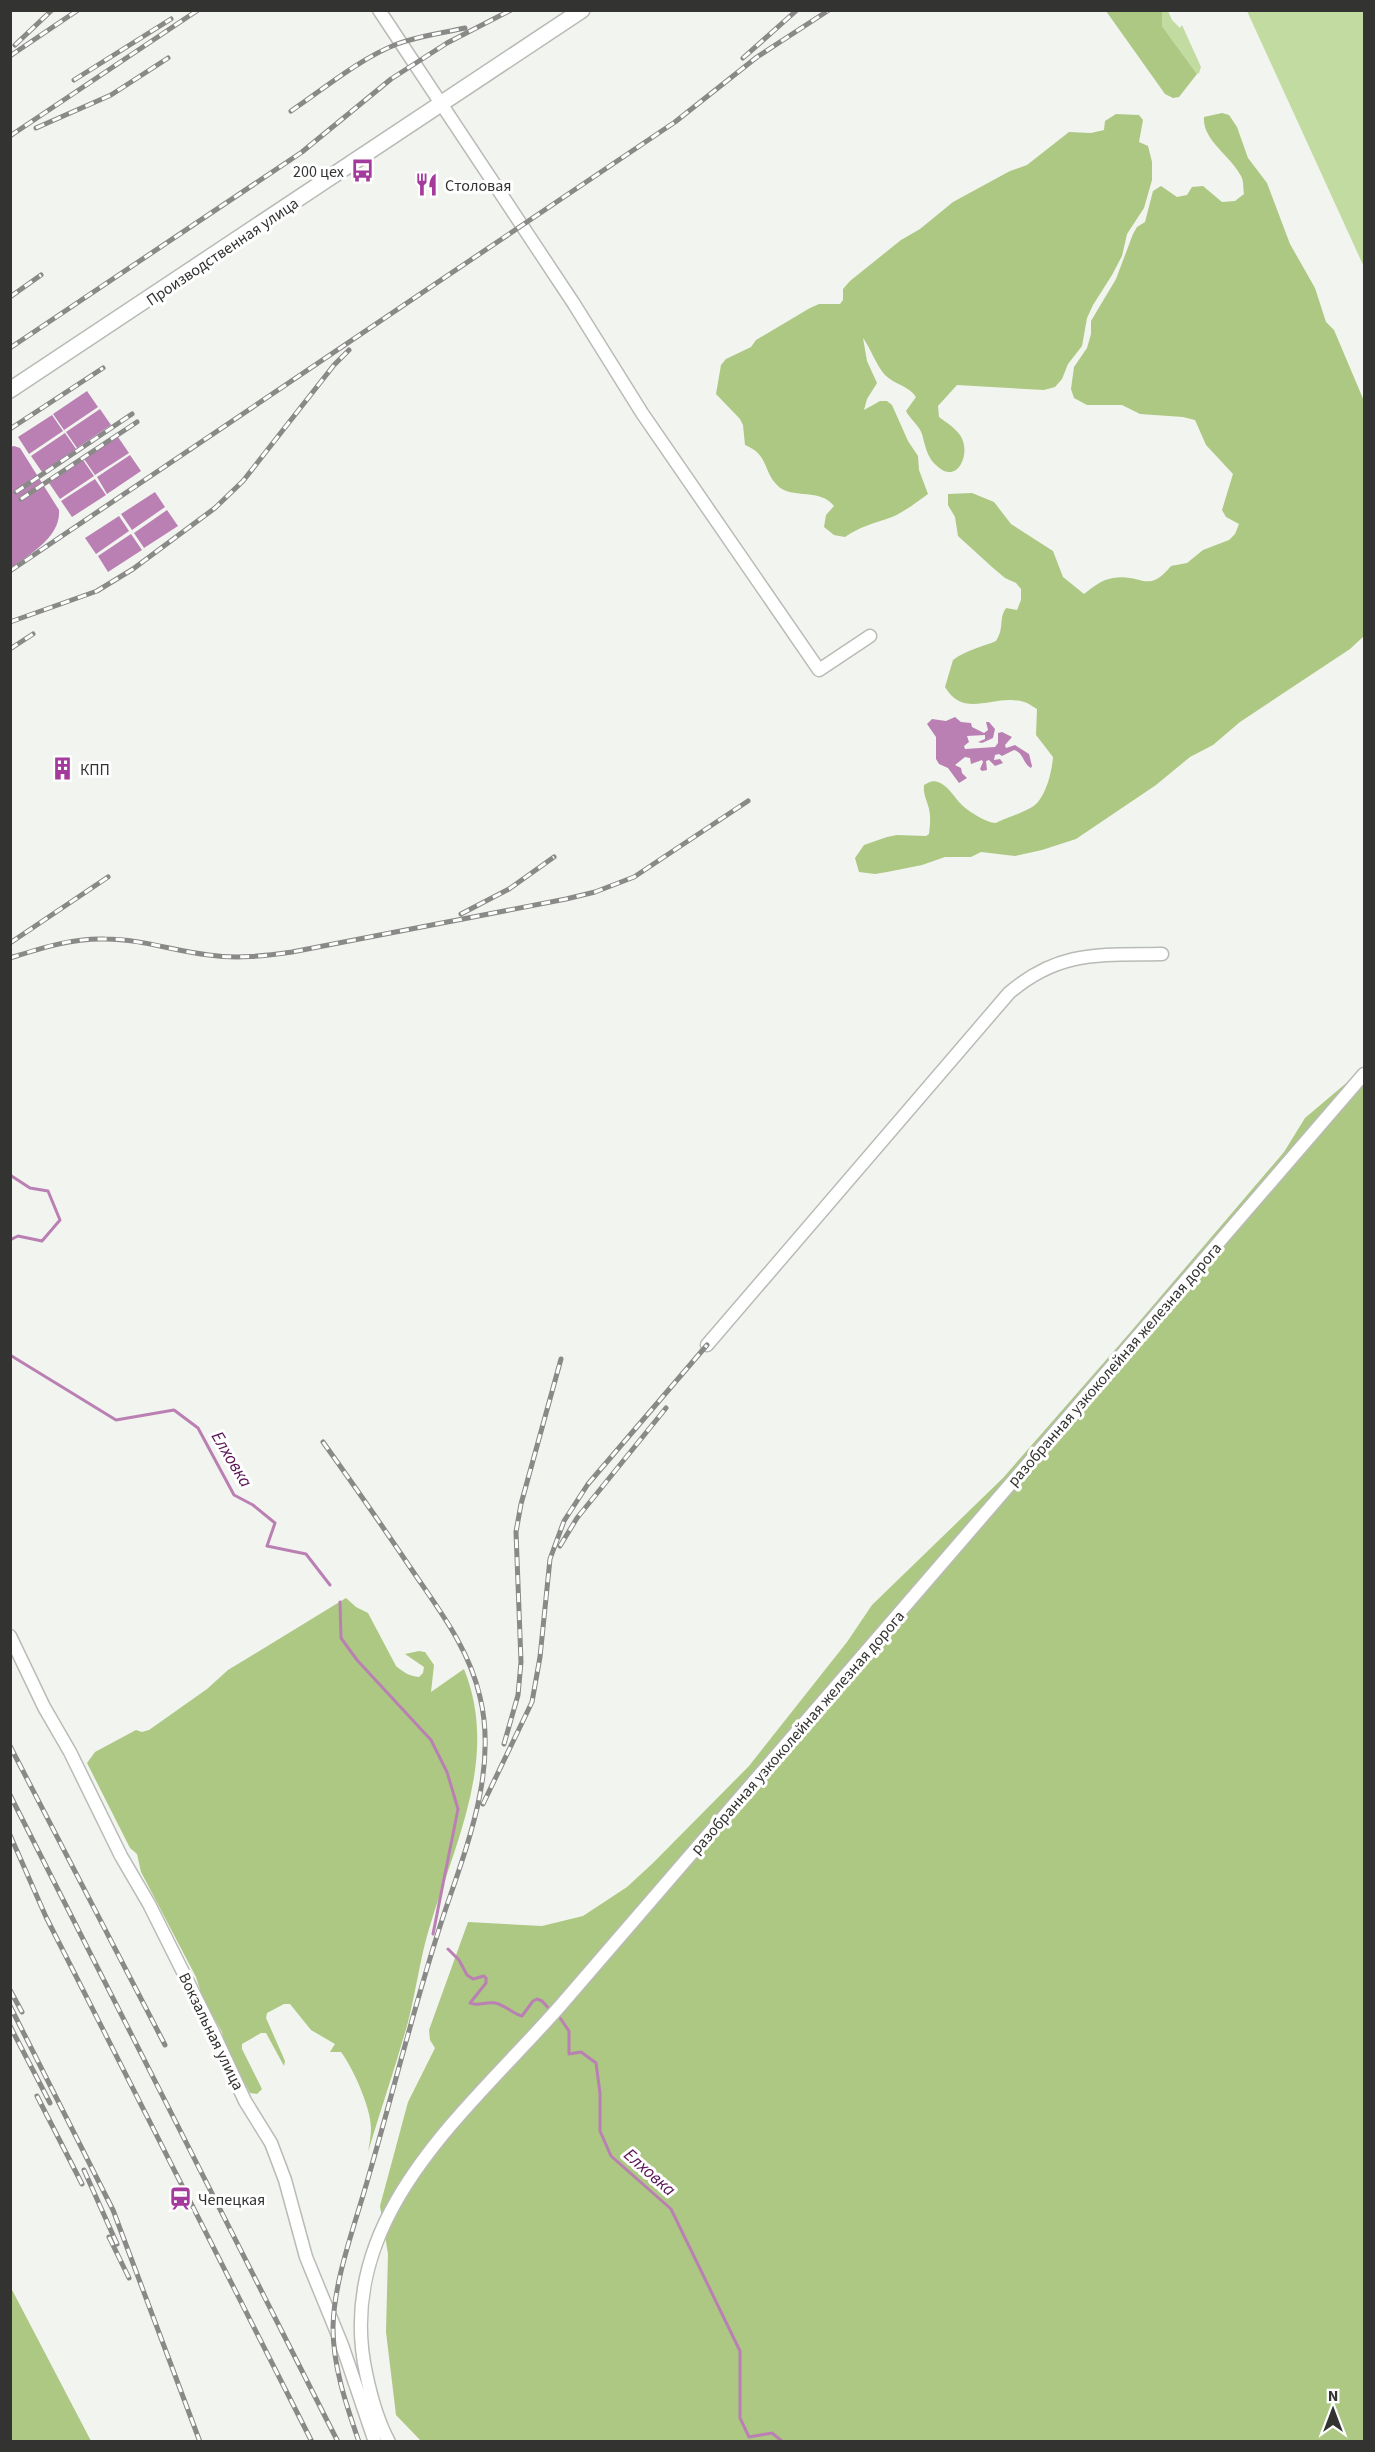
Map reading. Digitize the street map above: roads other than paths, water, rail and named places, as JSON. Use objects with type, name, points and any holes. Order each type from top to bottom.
[{"type":"main road","name":"Производственная улица","points":[[10,390],[582,10]]},
{"type":"street","points":[[379,10],[574,304],[642,412],[819,670],[870,636]]},
{"type":"street","points":[[707,1345],[1014,989],[1043,968],[1070,959],[1102,955],[1162,954]]},
{"type":"street","name":"разобранная узкоколейная железная дорога","points":[[389,2442],[377,2414],[362,2355],[363,2294],[377,2241],[392,2206],[444,2132],[550,2018],[1365,1074]]},
{"type":"street","name":"Вокзальная улица","points":[[10,1636],[121,1856],[149,1904],[245,2101],[271,2143],[285,2180],[306,2257],[342,2345],[375,2442]]},
{"type":"waterway","name":"Елховка","points":[[10,1175],[30,1188],[48,1191],[60,1220],[42,1241],[18,1236],[10,1240]]},
{"type":"waterway","name":"Елховка","points":[[10,1355],[116,1420],[174,1410],[198,1428],[234,1495],[253,1505],[275,1523],[267,1546],[306,1554],[330,1585]]},
{"type":"waterway","name":"Елховка","points":[[340,1602],[341,1638],[357,1660],[431,1740],[447,1772],[458,1809],[433,1934]]},
{"type":"waterway","name":"Елховка","points":[[448,1949],[459,1960],[467,1975],[473,1979],[484,1976],[486,1978],[486,1983],[470,2003],[495,2003],[522,2016],[537,1999],[552,2012]]},
{"type":"waterway","name":"Елховка","points":[[558,2015],[569,2031],[569,2054],[581,2052],[596,2063],[600,2093],[600,2131],[611,2156],[671,2209],[740,2351],[740,2418],[749,2437],[772,2433],[783,2442]]},
{"type":"railway","points":[[15,45],[52,10]]},
{"type":"railway","points":[[10,56],[78,10]]},
{"type":"railway","points":[[10,136],[198,10]]},
{"type":"railway","points":[[10,348],[302,152],[391,79],[447,43],[511,10]]},
{"type":"railway","points":[[743,58],[797,10]]},
{"type":"railway","points":[[10,571],[675,122],[757,57],[829,10]]},
{"type":"railway","points":[[74,80],[171,19]]},
{"type":"railway","points":[[291,111],[383,50],[414,39],[465,28]]},
{"type":"railway","points":[[36,128],[111,95],[168,58]]},
{"type":"railway","points":[[10,297],[41,275]]},
{"type":"railway","points":[[10,622],[97,591],[133,569],[215,508],[243,481],[334,365],[349,350]]},
{"type":"railway","points":[[10,429],[103,368]]},
{"type":"railway","points":[[16,492],[132,414]]},
{"type":"railway","points":[[21,499],[137,422]]},
{"type":"railway","points":[[10,649],[33,634]]},
{"type":"railway","points":[[10,958],[57,944],[93,939],[132,941],[219,956],[271,955],[566,899],[595,892],[634,877],[748,801]]},
{"type":"railway","points":[[461,914],[509,889],[554,857]]},
{"type":"railway","points":[[10,943],[108,877]]},
{"type":"railway","points":[[483,1804],[532,1702],[540,1657],[550,1559],[564,1521],[588,1484],[707,1345]]},
{"type":"railway","points":[[504,1744],[518,1695],[521,1662],[516,1532],[521,1504],[561,1359]]},
{"type":"railway","points":[[560,1546],[577,1518],[666,1408]]},
{"type":"railway","points":[[323,1442],[452,1630],[475,1679],[485,1725],[482,1781],[470,1837],[423,1981],[346,2250],[337,2289],[333,2327],[335,2356],[345,2399],[359,2442]]},
{"type":"railway","points":[[10,1746],[165,2045]]},
{"type":"railway","points":[[10,1795],[338,2442]]},
{"type":"railway","points":[[10,1835],[46,1917],[312,2442]]},
{"type":"railway","points":[[10,1990],[22,2012]]},
{"type":"railway","points":[[10,2006],[113,2210],[200,2442]]},
{"type":"railway","points":[[10,2026],[50,2103]]},
{"type":"railway","points":[[37,2096],[82,2184]]},
{"type":"railway","points":[[84,2170],[117,2244]]},
{"type":"railway","points":[[109,2237],[129,2278]]},
{"type":"place","name":"200 цех","points":[[362,171]]},
{"type":"place","name":"Cтоловая","points":[[427,185]]},
{"type":"place","name":"КПП","points":[[62,769]]},
{"type":"place","name":"Чепецкая","points":[[180,2199]]}]
